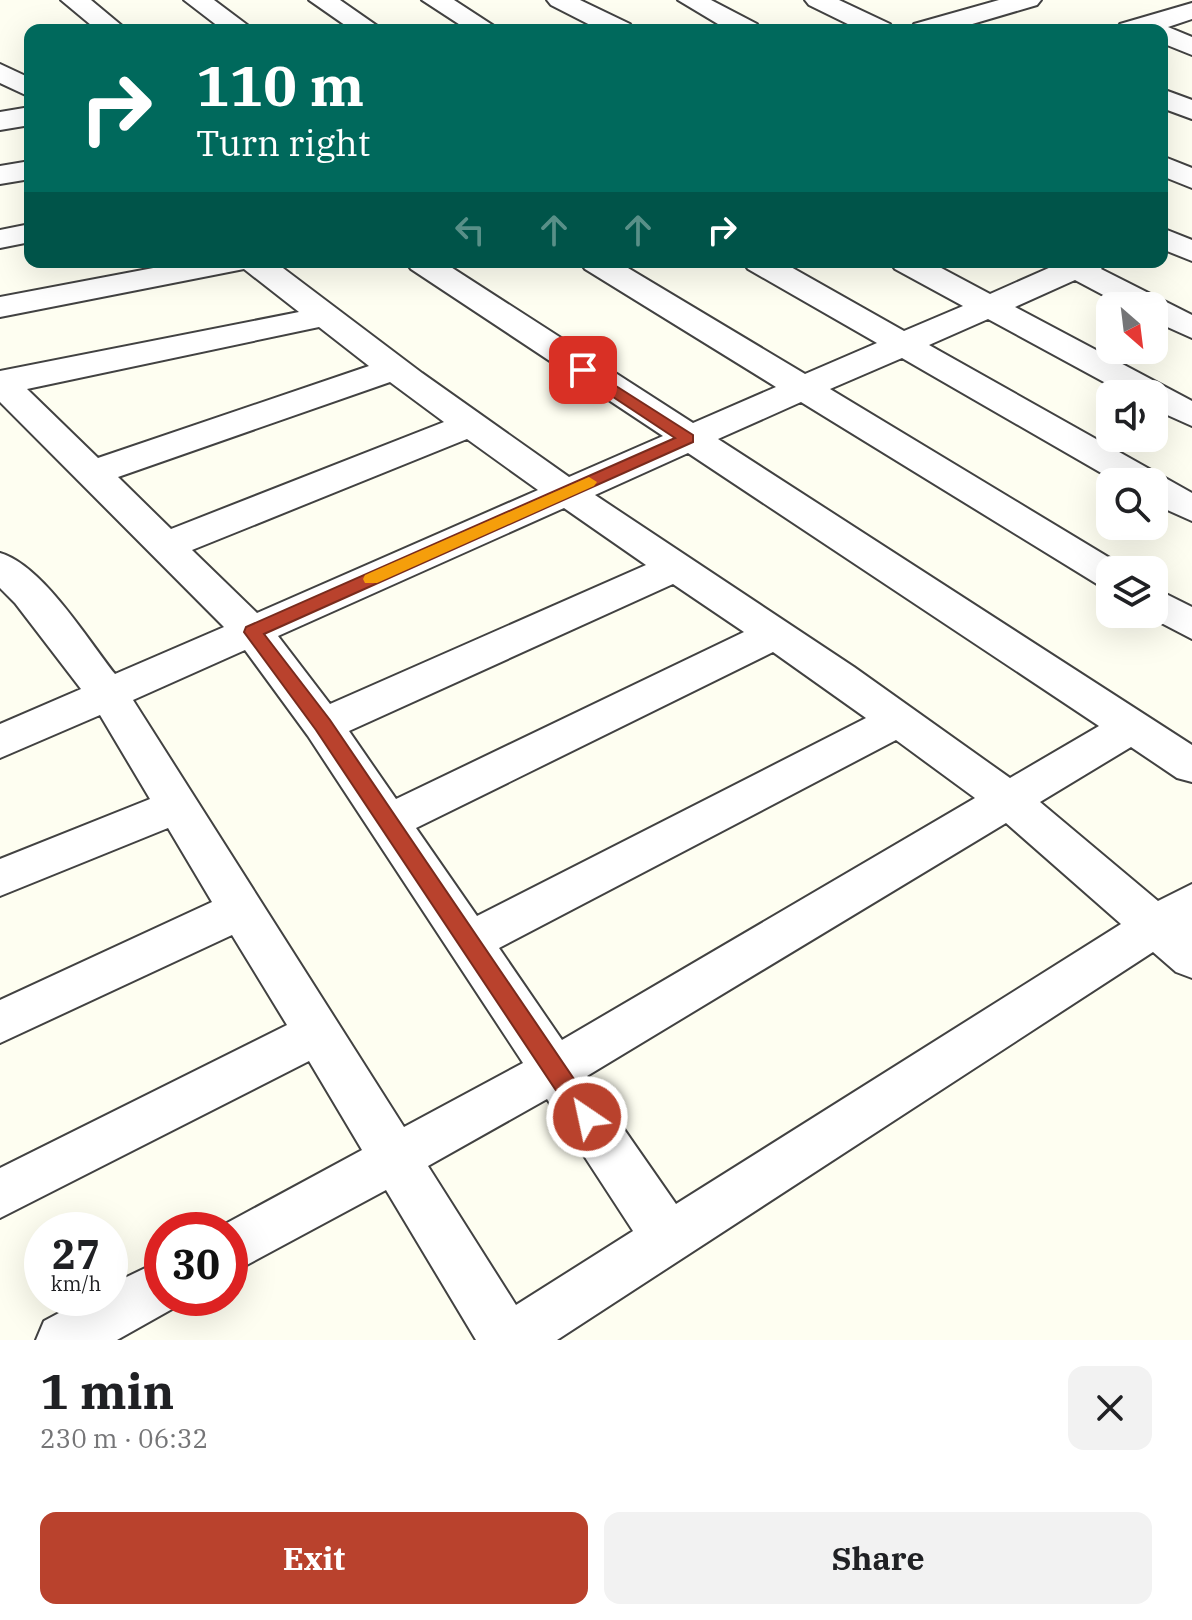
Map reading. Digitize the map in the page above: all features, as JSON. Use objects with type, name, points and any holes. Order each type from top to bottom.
[{"type":"street","points":[[74,0],[106,24]]},
{"type":"street","points":[[197,0],[232,24]]},
{"type":"street","points":[[322,0],[360,24]]},
{"type":"street","points":[[435,0],[477,24]]},
{"type":"street","points":[[560,0],[609,24]]},
{"type":"street","points":[[691,0],[737,24]]},
{"type":"street","points":[[818,0],[868,24]]},
{"type":"street","points":[[944,24],[1028,0]]},
{"type":"street","points":[[1162,24],[1192,11]]},
{"type":"street","points":[[1168,38],[1192,47]]},
{"type":"street","points":[[0,72],[24,86]]},
{"type":"street","points":[[1168,100],[1192,111]]},
{"type":"street","points":[[0,121],[24,117]]},
{"type":"street","points":[[1168,168],[1192,179]]},
{"type":"street","points":[[0,175],[24,171]]},
{"type":"street","points":[[1168,233],[1192,223]]},
{"type":"street","points":[[0,239],[24,234]]},
{"type":"street","points":[[1168,239],[1192,252]]},
{"type":"street","points":[[0,307],[203,268]]},
{"type":"street","points":[[263,268],[394,369],[565,492],[775,634],[1173,916],[1192,958]]},
{"type":"street","points":[[431,268],[1129,728],[1192,766]]},
{"type":"street","points":[[606,268],[1096,566]]},
{"type":"street","points":[[769,268],[1119,468]]},
{"type":"street","points":[[917,268],[1125,380]]},
{"type":"street","points":[[0,742],[988,306],[1068,268]]},
{"type":"street","points":[[1083,268],[1125,292]]},
{"type":"street","points":[[1168,315],[1192,328]]},
{"type":"street","points":[[1,383],[325,316]]},
{"type":"street","points":[[92,473],[394,369]]},
{"type":"street","points":[[1,383],[253,632],[323,725],[667,1236]]},
{"type":"street","points":[[1168,403],[1192,415]]},
{"type":"street","points":[[165,546],[390,459],[470,424]]},
{"type":"street","points":[[1168,496],[1192,509]]},
{"type":"street","points":[[323,725],[676,567]]},
{"type":"street","points":[[10,588],[108,694],[508,1340],[1173,916]]},
{"type":"street","points":[[1168,610],[1192,625]]},
{"type":"street","points":[[389,822],[775,634]]},
{"type":"street","points":[[468,942],[898,720]]},
{"type":"street","points":[[248,1239],[555,1070],[1129,728]]},
{"type":"street","points":[[0,878],[178,806]]},
{"type":"street","points":[[0,1022],[242,909]]},
{"type":"street","points":[[0,1194],[318,1033]]},
{"type":"street","points":[[63,1340],[144,1296]]},
{"type":"slow traffic","points":[[371,579],[589,482]]},
{"type":"route","points":[[583,370],[687,438],[253,632],[323,725],[587,1117]]}]
